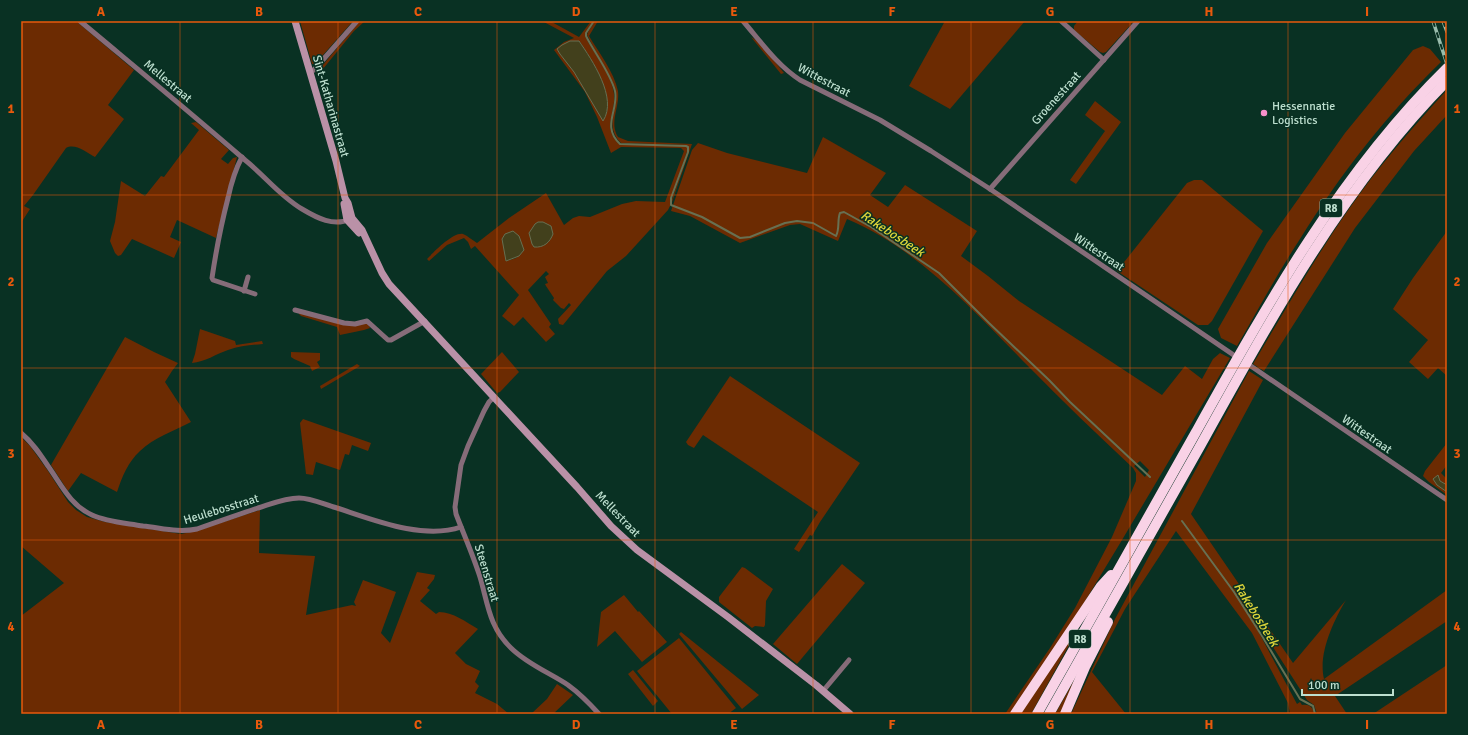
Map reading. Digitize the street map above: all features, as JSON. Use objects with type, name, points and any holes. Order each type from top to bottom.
[{"type":"highway","name":"R8","points":[[1037,714],[1247,352],[1301,252],[1346,186],[1380,141],[1438,84],[1447,68]]},
{"type":"highway","name":"R8","points":[[1438,84],[1447,81]]},
{"type":"highway","name":"R8","points":[[1049,714],[1130,571],[1238,367]]},
{"type":"highway","name":"R8","points":[[1015,714],[1101,586],[1123,564]]},
{"type":"highway","name":"R8","points":[[1065,714],[1086,667],[1123,592],[1130,571]]},
{"type":"street","name":"Mellestraat","points":[[80,21],[242,157],[283,197],[302,210],[323,220],[338,223],[350,219],[368,244],[389,284],[577,486],[611,526],[637,550],[728,617],[850,714]]},
{"type":"street","name":"Sint-Katharinastraat","points":[[295,21],[345,198],[344,204],[350,219]]},
{"type":"street","points":[[310,71],[314,70],[357,21]]},
{"type":"street","name":"Wittestraat","points":[[743,21],[777,62],[788,72],[800,80],[880,120],[990,189],[1447,500]]},
{"type":"street","points":[[1062,21],[1104,60]]},
{"type":"street","name":"Groenestraat","points":[[990,189],[1138,21]]},
{"type":"street","points":[[242,157],[232,182],[224,213],[212,278],[213,280],[255,294]]},
{"type":"street","points":[[244,291],[248,277]]},
{"type":"street","points":[[295,310],[344,323],[355,324],[367,321],[388,340],[391,340],[425,321]]},
{"type":"street","name":"Steenstraat","points":[[494,397],[484,411],[461,465],[455,507],[480,578],[490,616],[501,637],[512,649],[568,685],[586,700],[599,714]]},
{"type":"street","name":"Heulebosstraat","points":[[21,433],[32,443],[49,466],[64,491],[76,505],[94,516],[122,523],[185,531],[197,529],[271,504],[300,498],[407,529],[438,532],[461,527]]},
{"type":"street","points":[[823,691],[849,660]]},
{"type":"shaded area","points":[[21,21],[76,21],[134,70],[108,105],[124,119],[95,157],[77,147],[66,148],[24,206],[30,209],[21,223]]},
{"type":"shaded area","points":[[300,21],[353,21],[315,64],[312,64]]},
{"type":"shaded area","points":[[360,21],[365,21],[354,31],[318,75],[316,73]]},
{"type":"shaded area","points":[[542,21],[550,21],[579,37],[591,21],[594,21],[585,36],[613,87],[614,101],[610,126],[614,138],[619,144],[683,146],[687,147],[688,149],[668,210],[626,256],[607,271],[563,325],[559,324],[558,319],[571,305],[569,303],[564,309],[553,300],[554,298],[545,284],[548,283],[545,277],[549,274],[546,271],[528,290],[551,324],[549,327],[555,334],[546,342],[523,317],[514,326],[502,316],[519,295],[475,246],[471,249],[468,242],[464,238],[447,245],[429,261],[427,259],[449,239],[459,234],[465,235],[477,243],[509,218],[546,193],[564,225],[573,218],[579,216],[590,217],[622,204],[636,201],[665,202],[684,151],[681,148],[621,147],[611,153],[597,117],[585,92],[554,50],[564,42],[574,38]],"holes":[[[580,42],[602,80],[607,101],[607,111],[603,120],[573,70],[560,54]],[[522,251],[516,258],[506,261],[505,254]]]},
{"type":"shaded area","points":[[595,21],[598,21],[589,36],[610,70],[618,91],[614,126],[618,137],[628,141],[692,144],[672,202],[689,147],[685,145],[621,143],[613,130],[613,116],[616,102],[615,88],[587,35]]},
{"type":"shaded area","points":[[945,21],[1025,21],[950,109],[909,86]]},
{"type":"shaded area","points":[[1078,21],[1134,21],[1106,52],[1103,53],[1074,30],[1074,26]]},
{"type":"shaded area","points":[[751,37],[759,42],[784,73],[781,74]]},
{"type":"shaded area","points":[[570,41],[579,41],[602,80],[607,101],[607,112],[603,121],[574,72],[557,49]]},
{"type":"shaded area","points":[[1423,46],[1430,49],[1441,62],[1383,124],[1331,192],[1283,265],[1237,346],[1221,338],[1218,329],[1267,243],[1345,133],[1413,50]]},
{"type":"shaded area","points":[[1447,90],[1447,115],[1414,151],[1355,228],[1264,371],[1253,364],[1311,266],[1349,209],[1396,148]]},
{"type":"shaded area","points":[[1095,101],[1121,122],[1076,184],[1070,180],[1105,131],[1085,115]]},
{"type":"shaded area","points":[[196,122],[229,150],[221,159],[228,164],[233,158],[237,157],[216,238],[177,220],[170,237],[181,242],[174,258],[132,239],[121,255],[118,256],[115,253],[110,241],[115,222],[121,181],[145,196],[161,176],[164,177],[199,130],[191,123]]},
{"type":"shaded area","points":[[823,137],[886,173],[870,195],[888,207],[905,185],[977,231],[961,256],[1019,301],[1162,395],[1185,366],[1202,379],[1213,359],[1220,353],[1230,358],[1073,621],[1011,714],[1005,714],[1075,608],[1112,537],[1136,481],[1136,473],[1133,468],[1066,404],[965,303],[921,264],[873,232],[847,219],[838,241],[800,224],[790,225],[740,243],[690,216],[671,211],[692,150],[698,143],[727,153],[807,173]],"holes":[[[1140,461],[1149,470],[1145,477],[1134,466]]]},
{"type":"shaded area","points":[[1194,180],[1202,180],[1263,231],[1212,321],[1208,325],[1198,325],[1117,271],[1187,183]]},
{"type":"shaded area","points":[[538,222],[543,222],[551,226],[553,234],[546,244],[541,247],[534,247],[529,233]]},
{"type":"shaded area","points":[[513,231],[519,236],[524,250],[519,256],[506,261],[502,239],[505,234]]},
{"type":"shaded area","points":[[1447,231],[1447,376],[1438,368],[1428,379],[1409,362],[1428,340],[1393,309],[1413,278]]},
{"type":"shaded area","points":[[299,312],[323,318],[368,324],[370,328],[340,335],[337,327],[301,316]]},
{"type":"shaded area","points":[[200,329],[235,341],[236,345],[262,341],[263,344],[232,349],[210,358],[192,363]]},
{"type":"shaded area","points":[[125,337],[178,363],[165,382],[191,422],[157,438],[145,446],[132,460],[117,492],[81,473],[68,491],[51,465]]},
{"type":"shaded area","points":[[291,352],[320,353],[320,360],[317,362],[320,367],[312,371],[310,366],[291,357]]},
{"type":"shaded area","points":[[502,352],[519,372],[500,392],[497,393],[481,374]]},
{"type":"shaded area","points":[[357,364],[360,366],[321,389],[320,386]]},
{"type":"shaded area","points":[[1249,371],[1263,380],[1191,514],[1293,663],[1346,600],[1336,618],[1328,638],[1323,659],[1324,679],[1447,590],[1447,621],[1335,696],[1347,714],[1317,714],[1314,705],[1307,700],[1260,627],[1257,629],[1297,704],[1300,702],[1302,705],[1309,706],[1315,714],[1290,714],[1288,703],[1252,633],[1176,531],[1125,609],[1092,672],[1126,714],[1071,714],[1115,619]]},
{"type":"shaded area","points":[[730,376],[860,463],[812,536],[810,535],[799,552],[794,549],[818,512],[703,435],[694,448],[686,442]]},
{"type":"shaded area","points":[[303,419],[371,443],[368,451],[352,445],[349,455],[345,454],[340,470],[316,462],[313,475],[306,474],[300,423]]},
{"type":"shaded area","points":[[21,437],[30,446],[68,502],[76,510],[87,517],[105,522],[181,534],[196,531],[260,510],[259,553],[315,556],[306,615],[352,605],[356,606],[354,602],[363,580],[396,592],[381,633],[390,643],[417,572],[435,575],[434,579],[427,588],[430,590],[420,601],[436,614],[439,612],[444,612],[459,618],[478,629],[455,653],[466,664],[480,671],[475,682],[479,686],[475,693],[497,704],[509,714],[21,714],[21,616],[64,583],[21,546]]},
{"type":"shaded area","points":[[1447,443],[1447,465],[1441,473],[1447,479],[1447,485],[1440,481],[1444,491],[1447,492],[1447,495],[1423,476],[1425,471]]},
{"type":"shaded area","points":[[1438,475],[1440,481],[1447,485],[1447,492],[1437,485],[1433,479]]},
{"type":"shaded area","points":[[842,564],[865,583],[797,664],[773,644]]},
{"type":"shaded area","points":[[742,567],[773,589],[766,601],[764,627],[755,626],[752,628],[719,602],[719,597]]},
{"type":"shaded area","points":[[624,595],[667,642],[642,662],[615,631],[597,647],[601,612]]},
{"type":"shaded area","points":[[1084,618],[1031,714],[1019,714]]},
{"type":"shaded area","points":[[681,632],[759,695],[742,709],[679,634]]},
{"type":"shaded area","points":[[679,638],[736,708],[728,714],[672,714],[637,671]]},
{"type":"shaded area","points":[[1091,651],[1061,714],[1055,714]]},
{"type":"shaded area","points":[[1447,665],[1447,714],[1373,714]]},
{"type":"shaded area","points":[[633,670],[658,701],[653,706],[628,674]]},
{"type":"shaded area","points":[[557,684],[573,695],[553,714],[531,714],[547,699]]},
{"type":"waterway","name":"Rakebosbeek","points":[[594,21],[586,33],[586,36],[606,70],[615,91],[616,98],[611,124],[614,137],[620,144],[688,147],[688,152],[671,198],[671,205],[702,217],[740,238],[750,237],[785,223],[797,221],[813,223],[836,236],[840,213],[844,212],[871,227],[939,273],[1070,402],[1150,477]]},
{"type":"waterway","name":"Rakebosbeek","points":[[1182,521],[1234,592],[1300,699],[1313,706],[1315,714]]},
{"type":"railway","points":[[1433,21],[1447,64]]},
{"type":"railway","points":[[1443,21],[1447,32]]},
{"type":"place","name":"Hessennatie Logistics","points":[[1264,113]]}]
